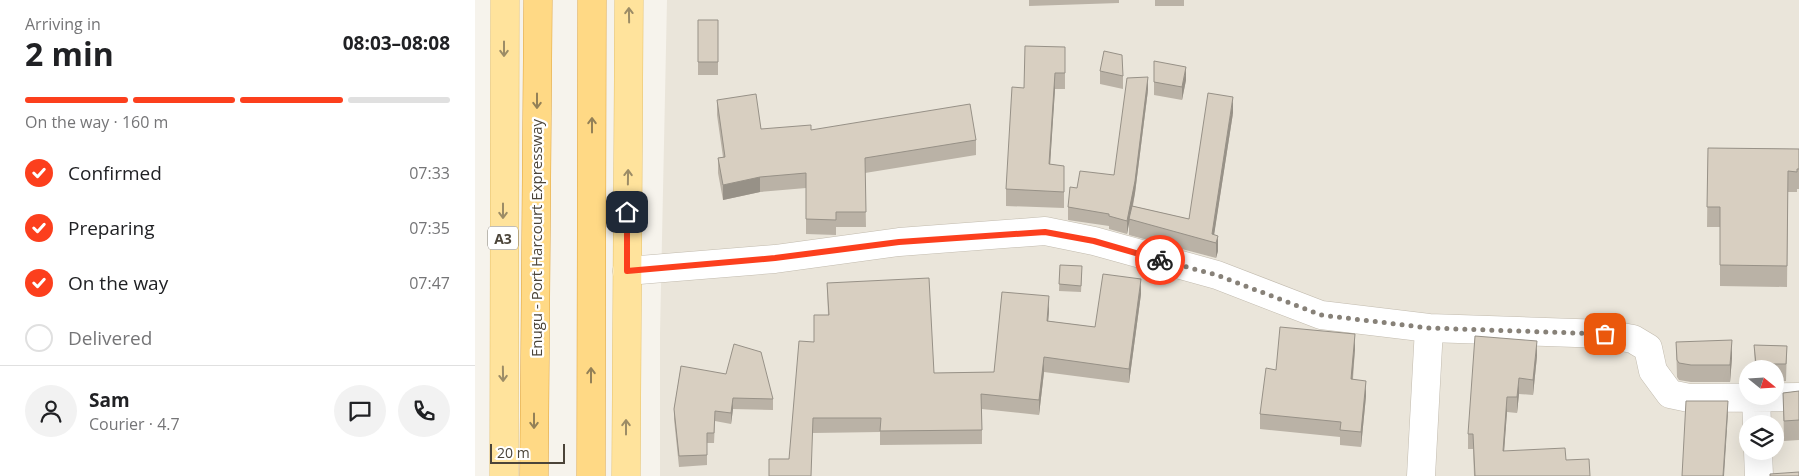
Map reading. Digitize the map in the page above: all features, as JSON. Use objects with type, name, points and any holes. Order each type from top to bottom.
[{"type":"highway","name":"Enugu - Port Harcourt Expressway","points":[[534,476],[538,0]]},
{"type":"highway","points":[[591,476],[592,0]]},
{"type":"main road","name":"A3","points":[[504,476],[505,0]]},
{"type":"main road","points":[[625,476],[629,0]]},
{"type":"street","points":[[627,271],[775,258],[899,242],[1045,232],[1094,241],[1217,275],[1321,315],[1429,328],[1605,334],[1633,339],[1648,348],[1653,371],[1670,394],[1756,411],[1799,398]]},
{"type":"street","points":[[1421,476],[1429,328]]},
{"type":"street","points":[[1758,460],[1759,476]]},
{"type":"shaded area","points":[[667,0],[1799,0],[1799,476],[660,476],[660,334]]},
{"type":"building","points":[[698,20],[718,20],[718,62],[698,62]]},
{"type":"building","points":[[1025,46],[1065,47],[1065,73],[1055,73],[1049,164],[1064,166],[1064,192],[1006,189],[1012,87],[1024,88]]},
{"type":"building","points":[[1104,51],[1122,55],[1123,76],[1100,71]]},
{"type":"building","points":[[1154,61],[1186,67],[1182,87],[1154,82]]},
{"type":"building","points":[[1148,77],[1135,181],[1127,221],[1109,216],[1109,214],[1068,207],[1070,187],[1077,188],[1080,171],[1114,175],[1127,78]]},
{"type":"building","points":[[1208,93],[1233,97],[1212,234],[1218,236],[1216,243],[1129,219],[1132,206],[1189,219]]},
{"type":"building","points":[[756,94],[761,129],[811,125],[811,130],[970,104],[976,140],[865,158],[866,212],[836,212],[836,220],[806,219],[806,173],[760,177],[723,185],[718,158],[725,157],[717,100]]},
{"type":"building","points":[[1708,148],[1799,149],[1799,169],[1797,169],[1797,172],[1788,171],[1787,266],[1720,265],[1720,207],[1707,207]]},
{"type":"building","points":[[1060,265],[1082,266],[1081,286],[1059,284]]},
{"type":"building","points":[[1103,274],[1141,279],[1129,369],[1044,357],[1039,400],[981,394],[982,430],[880,431],[881,418],[813,418],[811,476],[769,476],[769,459],[789,459],[799,341],[814,342],[814,315],[829,315],[827,283],[929,278],[934,373],[994,372],[1002,292],[1049,296],[1047,321],[1095,327]]},
{"type":"building","points":[[1280,327],[1355,334],[1351,379],[1366,381],[1361,432],[1340,430],[1341,422],[1260,414],[1266,368],[1276,370]]},
{"type":"building","points":[[1475,336],[1537,341],[1533,380],[1519,378],[1517,397],[1507,397],[1503,451],[1565,448],[1566,460],[1589,459],[1590,476],[1475,476],[1473,434],[1468,434]]},
{"type":"building","points":[[1732,340],[1730,365],[1691,365],[1679,363],[1677,360],[1676,342]]},
{"type":"building","points":[[734,344],[761,352],[773,399],[733,398],[731,413],[715,411],[714,433],[707,433],[707,455],[679,456],[674,409],[681,366],[726,374]]},
{"type":"building","points":[[1754,345],[1787,346],[1786,364],[1784,364],[1784,360],[1756,360]]},
{"type":"building","points":[[1799,391],[1799,420],[1784,421],[1784,393]]},
{"type":"building","points":[[1686,401],[1728,401],[1723,476],[1682,476]]},
{"type":"building","points":[[1799,472],[1799,476],[1770,476],[1770,474]]},
{"type":"way so far","points":[[1160,260],[1217,275],[1321,315],[1373,323],[1429,328],[1513,329],[1605,334]]},
{"type":"route","points":[[627,212],[627,271],[775,258],[899,242],[1045,232],[1094,241],[1160,260]]}]
